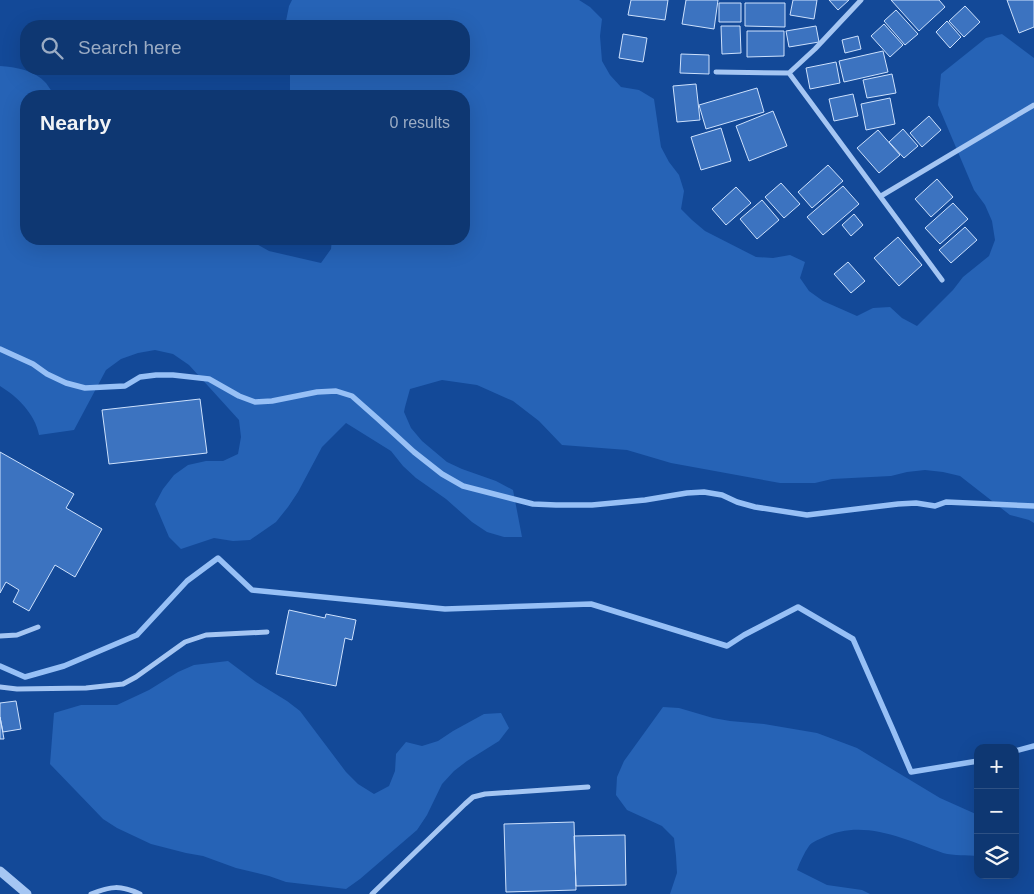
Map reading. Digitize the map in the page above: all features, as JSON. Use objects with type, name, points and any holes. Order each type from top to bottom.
[{"type":"street","points":[[716,72],[789,73],[815,49],[861,0]]},
{"type":"street","points":[[789,73],[942,280]]},
{"type":"street","points":[[881,196],[1034,106]]},
{"type":"street","points":[[0,636],[17,636],[38,627]]},
{"type":"street","points":[[0,687],[86,688],[123,684],[185,642],[206,635],[267,632]]},
{"type":"street","points":[[372,894],[473,797],[485,794],[588,786]]},
{"type":"street","points":[[0,871],[27,894]]},
{"type":"street","points":[[91,894],[105,888],[118,887],[140,894]]},
{"type":"shaded area","points":[[292,0],[579,0],[590,7],[602,19],[600,36],[602,61],[610,75],[621,87],[639,90],[654,99],[661,147],[679,175],[684,191],[681,209],[692,220],[705,231],[756,257],[773,258],[790,255],[805,262],[800,278],[809,291],[823,301],[857,316],[873,308],[890,307],[902,318],[917,326],[953,290],[963,277],[989,256],[995,240],[992,221],[985,205],[974,190],[938,105],[941,74],[986,38],[1002,34],[1034,58],[1034,523],[1010,515],[960,476],[943,472],[925,470],[891,476],[832,479],[815,483],[780,483],[671,463],[627,450],[562,445],[539,421],[513,401],[477,385],[442,380],[410,389],[404,412],[411,428],[422,441],[447,462],[496,481],[513,490],[522,537],[504,537],[487,532],[416,478],[391,451],[346,423],[322,447],[298,492],[276,522],[250,540],[233,541],[214,538],[181,549],[169,537],[155,504],[163,489],[174,475],[188,465],[206,461],[223,461],[238,454],[241,437],[239,420],[189,365],[173,354],[155,350],[121,359],[106,370],[74,430],[39,435],[30,413],[13,395],[0,386],[0,66],[20,69],[20,75],[36,75],[51,90],[20,90],[20,245],[258,245],[269,251],[321,263],[331,249],[331,245],[470,245],[470,90],[290,90],[290,75],[470,75],[470,20],[286,20]]},
{"type":"shaded area","points":[[228,661],[300,711],[346,772],[358,784],[374,794],[389,786],[395,771],[396,754],[406,742],[422,746],[438,741],[484,714],[501,713],[509,728],[499,741],[454,771],[442,784],[427,815],[417,830],[346,889],[286,882],[236,868],[203,856],[151,844],[117,828],[103,819],[50,764],[54,713],[81,705],[117,705],[194,665]]},
{"type":"shaded area","points":[[663,707],[679,708],[730,721],[764,724],[817,733],[857,748],[940,798],[974,813],[974,856],[947,854],[898,837],[868,830],[837,832],[812,843],[805,852],[797,870],[827,885],[862,890],[870,894],[670,894],[677,873],[674,838],[662,826],[627,810],[616,795],[617,777],[624,761]]},
{"type":"building","points":[[631,0],[668,0],[665,20],[628,15]]},
{"type":"building","points":[[686,0],[718,0],[714,29],[682,24]]},
{"type":"building","points":[[793,0],[817,0],[814,19],[790,15]]},
{"type":"building","points":[[829,0],[849,0],[838,10]]},
{"type":"building","points":[[891,0],[939,0],[945,7],[919,31]]},
{"type":"building","points":[[1007,0],[1034,0],[1034,27],[1019,33]]},
{"type":"building","points":[[719,3],[741,3],[741,22],[719,22]]},
{"type":"building","points":[[745,3],[785,3],[785,27],[745,26]]},
{"type":"building","points":[[965,6],[980,22],[964,37],[949,21]]},
{"type":"building","points":[[896,10],[918,34],[905,45],[884,21]]},
{"type":"building","points":[[947,21],[961,37],[950,48],[936,32]]},
{"type":"building","points":[[884,24],[903,45],[890,57],[871,36]]},
{"type":"building","points":[[721,26],[740,26],[741,53],[722,54]]},
{"type":"building","points":[[816,26],[819,42],[789,47],[786,31]]},
{"type":"building","points":[[747,31],[784,31],[784,56],[747,57]]},
{"type":"building","points":[[623,34],[647,38],[643,62],[619,58]]},
{"type":"building","points":[[858,36],[861,49],[845,53],[842,40]]},
{"type":"building","points":[[883,51],[888,72],[844,82],[839,61]]},
{"type":"building","points":[[681,54],[709,55],[709,74],[680,73]]},
{"type":"building","points":[[836,62],[840,83],[810,89],[806,68]]},
{"type":"building","points":[[892,74],[896,93],[867,98],[863,80]]},
{"type":"building","points":[[696,84],[700,120],[677,122],[673,86]]},
{"type":"building","points":[[757,88],[764,112],[706,129],[699,105]]},
{"type":"building","points":[[853,94],[858,116],[834,121],[829,99]]},
{"type":"building","points":[[890,98],[895,124],[866,130],[861,104]]},
{"type":"building","points":[[773,111],[787,146],[749,161],[736,126]]},
{"type":"building","points":[[929,116],[941,130],[922,147],[910,133]]},
{"type":"building","points":[[721,128],[731,161],[701,170],[691,137]]},
{"type":"building","points":[[903,129],[918,146],[904,158],[889,142]]},
{"type":"building","points":[[878,130],[900,155],[879,173],[857,148]]},
{"type":"building","points":[[828,165],[843,181],[812,208],[798,192]]},
{"type":"building","points":[[937,179],[953,197],[931,217],[915,199]]},
{"type":"building","points":[[781,183],[800,204],[784,218],[765,197]]},
{"type":"building","points":[[843,186],[859,204],[823,235],[807,217]]},
{"type":"building","points":[[736,187],[751,203],[726,225],[712,209]]},
{"type":"building","points":[[762,200],[779,220],[757,239],[740,219]]},
{"type":"building","points":[[953,203],[968,219],[940,244],[925,228]]},
{"type":"building","points":[[854,214],[863,225],[851,236],[842,225]]},
{"type":"building","points":[[965,227],[977,240],[951,263],[939,250]]},
{"type":"building","points":[[898,237],[922,265],[899,286],[874,258]]},
{"type":"building","points":[[848,262],[865,281],[851,293],[834,274]]},
{"type":"building","points":[[200,399],[207,453],[109,464],[102,410]]},
{"type":"building","points":[[0,452],[74,494],[66,508],[102,529],[75,577],[55,565],[29,611],[13,602],[19,590],[6,582],[0,593]]},
{"type":"building","points":[[289,610],[325,618],[326,614],[356,620],[352,640],[345,638],[336,686],[276,674]]},
{"type":"building","points":[[16,701],[21,729],[3,732],[0,703]]},
{"type":"building","points":[[0,717],[4,739],[0,739]]},
{"type":"building","points":[[574,822],[576,890],[506,892],[504,824]]},
{"type":"building","points":[[625,835],[626,885],[576,886],[574,836]]},
{"type":"waterway","points":[[0,349],[33,364],[47,374],[66,383],[85,388],[125,386],[140,377],[173,375],[209,379],[239,396],[255,402],[272,401],[317,392],[336,391],[352,396],[414,452],[442,474],[463,486],[533,504],[592,505],[704,492],[722,495],[755,507],[807,515],[916,503],[935,506],[946,502],[1034,506]]},
{"type":"waterway","points":[[0,666],[25,677],[64,666],[137,635],[187,581],[218,558],[252,590],[445,609],[591,604],[727,646],[798,607],[853,639],[911,772],[974,762]]},
{"type":"waterway","points":[[1019,750],[1034,746]]}]
